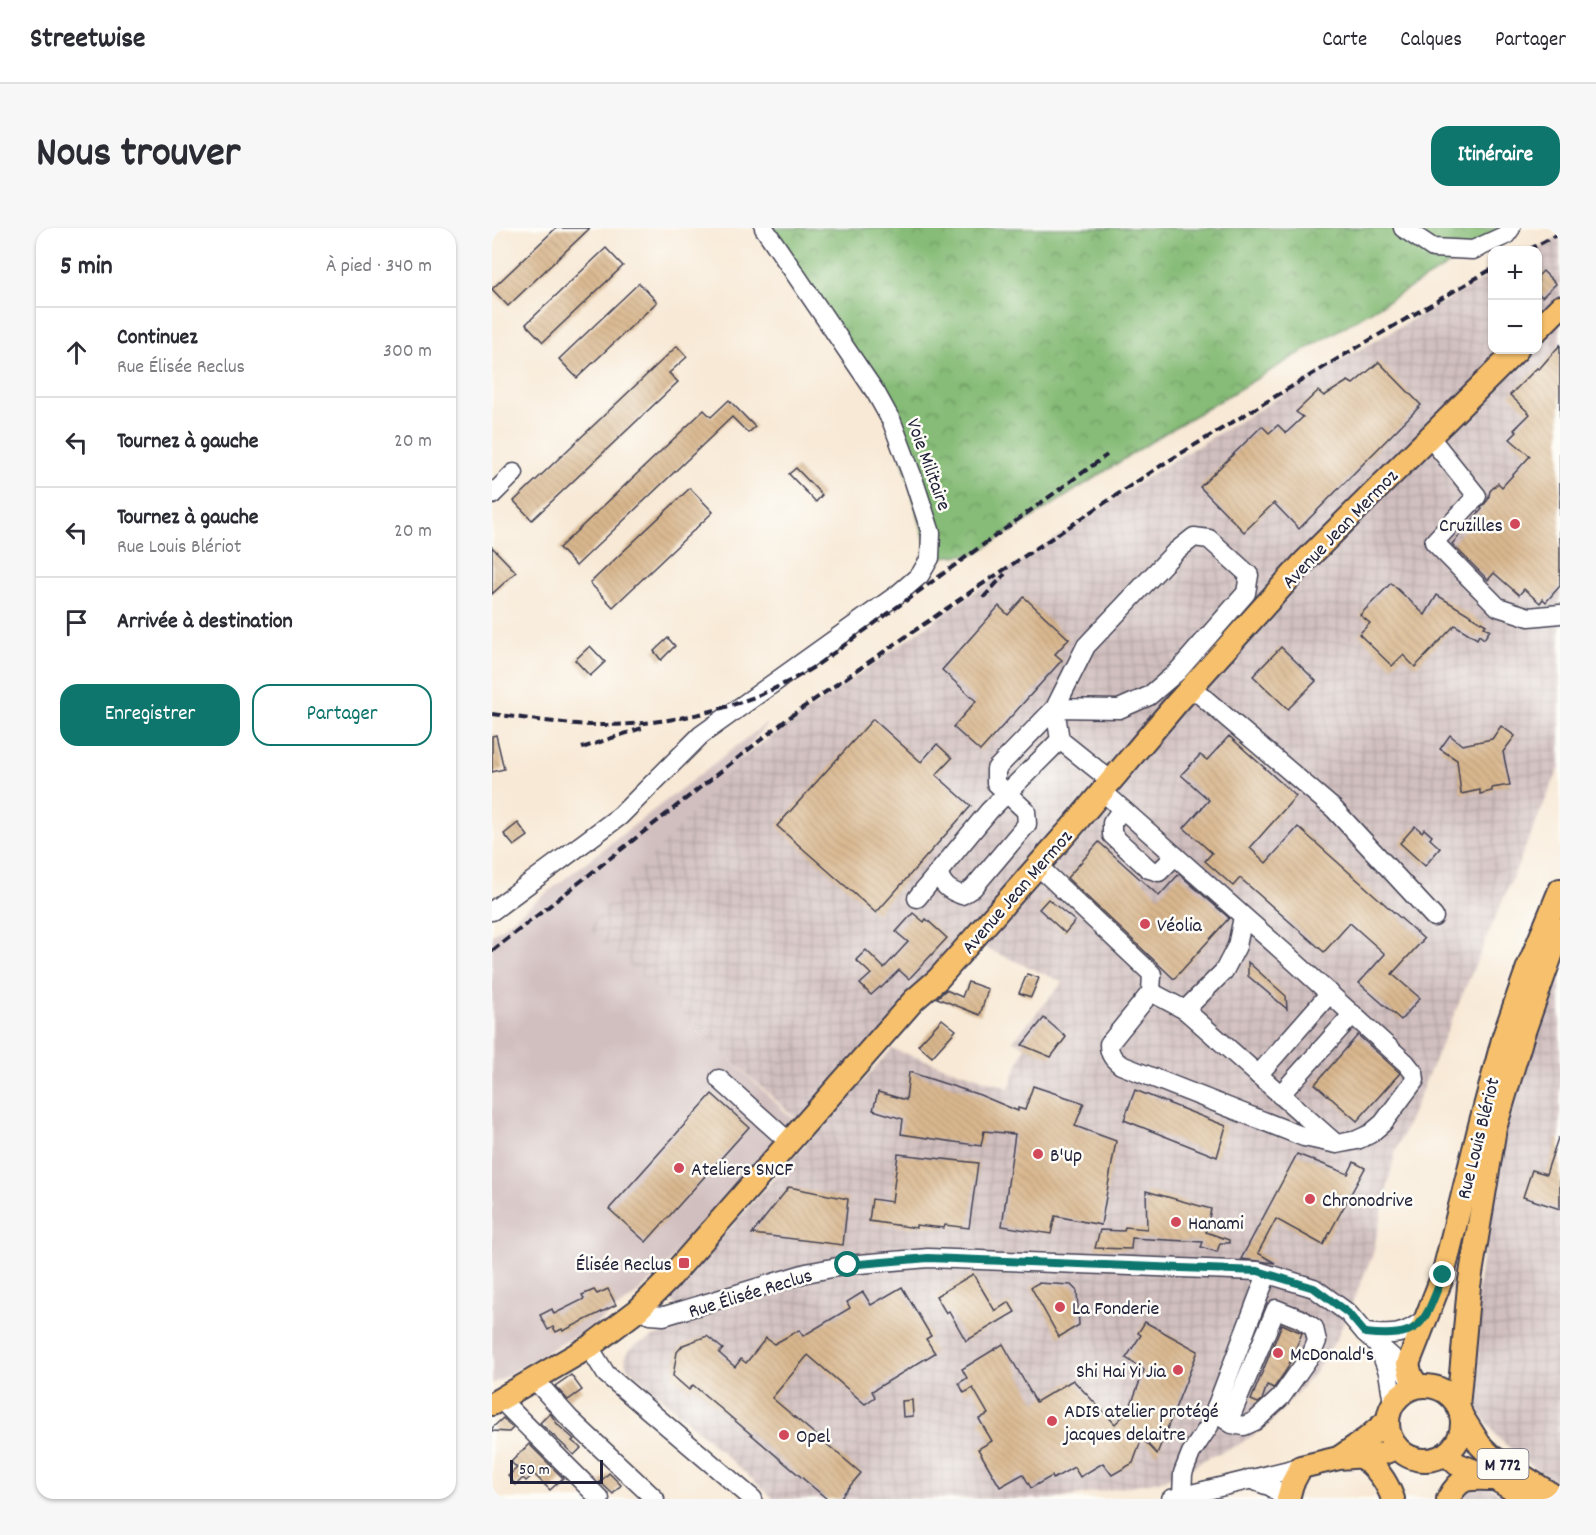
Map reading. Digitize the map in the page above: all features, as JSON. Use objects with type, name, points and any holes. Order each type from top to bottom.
[{"type":"main road","points":[[1542,325],[1560,307]]},
{"type":"main road","name":"Avenue Jean Mermoz","points":[[496,1401],[589,1347],[638,1310],[684,1263],[720,1218],[914,1000],[938,979],[1191,687],[1304,562],[1513,354]]},
{"type":"main road","name":"Rue Louis Blériot","points":[[1416,1387],[1408,1364],[1443,1275],[1504,1036],[1527,970],[1560,890]]},
{"type":"main road","name":"Rue Louis Blériot","points":[[1460,1411],[1469,1286],[1495,1128],[1522,1034],[1560,930]]},
{"type":"main road","points":[[1349,1457],[1390,1412],[1402,1393],[1416,1387],[1437,1388],[1446,1392],[1460,1411],[1461,1432],[1458,1441],[1442,1456],[1417,1460],[1405,1455],[1397,1449],[1389,1435],[1390,1412]]},
{"type":"main road","name":"M 772","points":[[1460,1411],[1480,1445],[1491,1456],[1559,1499]]},
{"type":"main road","points":[[1286,1499],[1301,1467],[1349,1457],[1378,1455],[1397,1449]]},
{"type":"main road","points":[[1395,1499],[1392,1466],[1397,1449]]},
{"type":"main road","points":[[1440,1499],[1447,1469],[1442,1456]]},
{"type":"main road","name":"M 772","points":[[1442,1456],[1515,1492]]},
{"type":"main road","points":[[1349,1457],[1380,1472],[1395,1499]]},
{"type":"main road","points":[[1448,1499],[1455,1485],[1463,1480],[1515,1492]]},
{"type":"street","name":"Voie Militaire","points":[[492,911],[620,816],[701,735],[898,594],[920,575],[930,558],[931,533],[892,422],[876,393],[764,228]]},
{"type":"street","points":[[1403,228],[1433,248],[1473,250],[1506,235],[1511,228]]},
{"type":"street","points":[[1429,436],[1477,496],[1434,542],[1498,607],[1529,617],[1560,614]]},
{"type":"street","points":[[492,495],[514,473]]},
{"type":"street","points":[[938,872],[942,883],[949,890],[962,895],[973,888],[1027,825],[1026,811],[996,783],[996,769],[1055,708],[1086,646],[1175,552],[1194,537],[1209,539],[1249,575],[1246,593],[1177,672],[1149,696],[1119,709],[1055,708]]},
{"type":"street","points":[[1191,687],[1334,809],[1434,917]]},
{"type":"street","points":[[1037,865],[1152,974],[1151,992],[1109,1044],[1109,1052],[1121,1065],[1304,1137],[1336,1144],[1357,1140],[1370,1134],[1383,1123],[1415,1080],[1414,1073],[1406,1063],[1122,809],[1106,785],[1060,740],[1055,708]]},
{"type":"street","points":[[917,898],[989,811],[1060,740]]},
{"type":"street","points":[[1122,809],[1112,824],[1112,835],[1149,868],[1160,872],[1175,856]]},
{"type":"street","points":[[1185,1010],[1224,971],[1238,946],[1244,917]]},
{"type":"street","points":[[1151,992],[1185,1010],[1336,1144]]},
{"type":"street","points":[[1258,1075],[1330,993]]},
{"type":"street","points":[[1280,1095],[1353,1014]]},
{"type":"street","points":[[719,1079],[789,1142]]},
{"type":"street","name":"Rue Élisée Reclus","points":[[638,1310],[650,1315],[664,1316],[806,1274],[848,1265],[928,1258],[1258,1271],[1314,1288],[1348,1313],[1400,1364],[1416,1387]]},
{"type":"street","points":[[1176,1497],[1191,1453],[1209,1426],[1267,1274]]},
{"type":"street","points":[[1276,1309],[1301,1319],[1314,1328],[1317,1341],[1312,1353],[1281,1397],[1255,1421],[1244,1426],[1232,1424],[1215,1410],[1233,1411],[1276,1309]]},
{"type":"street","points":[[1371,1338],[1408,1331],[1426,1318]]},
{"type":"street","name":"Rue Élisée Reclus","points":[[1371,1338],[1388,1372],[1390,1412]]},
{"type":"street","points":[[589,1347],[606,1374],[753,1499]]},
{"type":"street","points":[[534,1379],[570,1419],[655,1499]]},
{"type":"street","points":[[496,1401],[600,1499]]},
{"type":"street","points":[[1176,1497],[1301,1467]]},
{"type":"street","points":[[1249,1479],[1272,1487],[1286,1499]]},
{"type":"shaded area","points":[[1560,236],[1560,766],[1395,1153],[1372,1257],[1336,1340],[1313,1375],[1267,1426],[1238,1445],[1203,1460],[1183,1473],[1158,1481],[1057,1499],[774,1499],[626,1366],[625,1355],[635,1345],[687,1322],[668,1295],[892,1049],[1009,1088],[1025,1046],[1013,1041],[1063,982],[971,942],[805,1127],[568,911],[733,764],[973,593],[1166,465],[1488,276],[1488,354],[1542,354],[1541,246]]},
{"type":"shaded area","points":[[769,721],[723,779],[595,918],[591,931],[795,1121],[659,1274],[633,1297],[597,1323],[492,1384],[492,935]]},
{"type":"shaded area","points":[[1560,963],[1560,1488],[1499,1439],[1478,1410],[1473,1395],[1474,1312],[1501,1143],[1520,1074]]},
{"type":"shaded area","points":[[1490,1487],[1509,1499],[1449,1499],[1458,1489]]},
{"type":"green space","points":[[764,228],[1511,228],[1165,433],[975,554],[930,558],[892,422]]},
{"type":"building","points":[[556,228],[590,228],[508,306],[492,289]]},
{"type":"building","points":[[606,248],[623,266],[543,342],[526,324]]},
{"type":"building","points":[[1542,272],[1556,284],[1542,297]]},
{"type":"building","points":[[639,283],[657,302],[577,378],[559,359]]},
{"type":"building","name":"Cruzilles","points":[[1560,345],[1560,586],[1546,602],[1543,599],[1540,603],[1524,589],[1519,595],[1494,573],[1488,580],[1452,544],[1482,509],[1488,500],[1490,491],[1498,483],[1502,487],[1530,456],[1510,439],[1517,432],[1514,430],[1530,414],[1510,395],[1537,368],[1539,369]]},
{"type":"building","points":[[677,346],[687,357],[669,373],[678,382],[532,520],[514,501]]},
{"type":"building","points":[[1379,362],[1421,405],[1299,529],[1274,503],[1244,532],[1200,487],[1262,426],[1269,433],[1278,425],[1286,433],[1303,417],[1296,412],[1318,391],[1324,396],[1348,381],[1353,384]]},
{"type":"building","points":[[729,400],[755,427],[748,433],[732,417],[576,566],[559,548],[704,410],[711,417]]},
{"type":"building","points":[[796,468],[822,495],[816,502],[789,474]]},
{"type":"building","points":[[690,488],[713,512],[613,607],[590,583]]},
{"type":"building","points":[[492,547],[516,572],[492,594]]},
{"type":"building","points":[[1391,583],[1425,615],[1437,595],[1486,625],[1484,627],[1490,630],[1484,639],[1479,635],[1477,639],[1455,625],[1415,667],[1403,655],[1392,666],[1359,634],[1370,623],[1360,615]]},
{"type":"building","points":[[1024,597],[1069,639],[1055,654],[1062,660],[980,751],[953,727],[976,701],[942,670],[999,606],[1008,615]]},
{"type":"building","points":[[668,638],[675,646],[661,660],[654,651]]},
{"type":"building","points":[[590,646],[605,662],[590,676],[575,660]]},
{"type":"building","points":[[1281,647],[1316,681],[1288,709],[1253,676]]},
{"type":"building","points":[[873,719],[921,762],[937,744],[952,758],[936,775],[971,806],[876,913],[777,826]]},
{"type":"building","points":[[1501,726],[1515,736],[1503,752],[1510,785],[1492,788],[1492,791],[1480,794],[1480,790],[1461,794],[1457,760],[1440,749],[1450,735],[1462,745],[1492,739]]},
{"type":"building","points":[[496,735],[504,769],[492,772],[492,736]]},
{"type":"building","points":[[1229,736],[1296,796],[1250,848],[1266,863],[1298,827],[1424,939],[1392,974],[1420,998],[1401,1020],[1359,983],[1385,954],[1350,923],[1324,952],[1240,878],[1233,886],[1205,861],[1212,853],[1184,828],[1209,800],[1181,775],[1200,755],[1207,760]]},
{"type":"building","points":[[518,823],[528,836],[514,846],[504,834]]},
{"type":"building","points":[[1415,826],[1422,832],[1424,829],[1432,836],[1430,839],[1440,848],[1425,866],[1400,843]]},
{"type":"building","name":"Véolia","points":[[1099,842],[1159,896],[1179,874],[1229,918],[1174,979],[1067,878]]},
{"type":"building","points":[[1048,899],[1075,921],[1065,933],[1039,909]]},
{"type":"building","points":[[913,913],[924,922],[926,919],[947,938],[909,979],[899,970],[871,995],[860,984],[871,974],[856,960],[866,950],[884,968],[908,942],[896,932]]},
{"type":"building","points":[[1248,962],[1286,996],[1287,1009],[1248,976]]},
{"type":"building","points":[[1027,974],[1039,978],[1031,997],[1019,993]]},
{"type":"building","points":[[968,982],[988,989],[980,1015],[937,998],[946,990],[962,997]]},
{"type":"building","points":[[1044,1018],[1066,1037],[1051,1057],[1022,1045]]},
{"type":"building","points":[[942,1019],[956,1030],[932,1057],[918,1045]]},
{"type":"building","points":[[1358,1035],[1400,1073],[1357,1121],[1315,1084]]},
{"type":"building","points":[[909,1072],[980,1095],[1018,1111],[1018,1108],[1025,1110],[1033,1086],[1084,1103],[1075,1126],[1116,1141],[1101,1225],[1055,1216],[1051,1234],[1002,1226],[1015,1134],[984,1131],[981,1146],[901,1134],[903,1119],[873,1110],[878,1092],[906,1100]]},
{"type":"building","points":[[1135,1090],[1226,1126],[1217,1157],[1124,1120]]},
{"type":"building","name":"Ateliers SNCF","points":[[712,1094],[749,1127],[646,1242],[609,1209]]},
{"type":"building","points":[[1558,1138],[1560,1138],[1560,1209],[1523,1197],[1532,1170],[1546,1174]]},
{"type":"building","points":[[898,1154],[978,1163],[969,1228],[916,1225],[916,1228],[869,1221],[872,1199],[892,1202]]},
{"type":"building","points":[[1297,1154],[1348,1174],[1354,1162],[1365,1168],[1323,1245],[1276,1219],[1258,1253],[1275,1263],[1241,1259]]},
{"type":"building","points":[[789,1187],[848,1199],[843,1245],[752,1234]]},
{"type":"building","points":[[1146,1191],[1211,1209],[1206,1232],[1229,1240],[1229,1243],[1220,1243],[1217,1252],[1201,1247],[1203,1242],[1132,1238],[1131,1249],[1095,1248],[1100,1230],[1124,1231],[1125,1227],[1147,1229]]},
{"type":"building","points":[[973,1274],[995,1311],[1009,1302],[1015,1312],[966,1341],[949,1311],[946,1313],[936,1296]]},
{"type":"building","name":"La Fonderie","points":[[1038,1283],[1071,1285],[1077,1291],[1079,1325],[1059,1337],[1031,1287]]},
{"type":"building","points":[[902,1287],[931,1336],[926,1339],[935,1353],[872,1391],[875,1397],[865,1404],[808,1355],[772,1398],[861,1473],[839,1499],[827,1499],[693,1385],[689,1390],[673,1376],[677,1352],[683,1345],[707,1336],[723,1349],[719,1353],[735,1367],[741,1359],[746,1363],[766,1338],[774,1344],[799,1330],[803,1336],[850,1308],[847,1302],[863,1292],[871,1305]]},
{"type":"building","points":[[608,1289],[616,1305],[563,1331],[562,1329],[556,1332],[553,1327],[548,1330],[540,1315],[552,1309],[554,1314],[584,1299],[582,1295],[594,1290],[597,1294]]},
{"type":"building","points":[[1145,1322],[1198,1351],[1157,1454],[1142,1438],[1133,1463],[1112,1475],[1103,1463],[1080,1477],[1074,1467],[1031,1488],[1023,1474],[1000,1487],[978,1449],[992,1441],[979,1419],[988,1414],[973,1388],[964,1393],[959,1383],[967,1378],[962,1369],[1003,1344],[1036,1402],[1073,1380],[1115,1424],[1129,1410],[1144,1370],[1126,1358],[1141,1335],[1138,1333]]},
{"type":"building","name":"McDonald's","points":[[1282,1324],[1302,1333],[1287,1369],[1274,1388],[1267,1385],[1262,1400],[1258,1403],[1251,1400]]},
{"type":"building","points":[[571,1375],[582,1390],[568,1400],[555,1386]]},
{"type":"building","points":[[912,1400],[913,1416],[903,1417],[902,1401]]},
{"type":"building","points":[[550,1413],[558,1425],[574,1439],[572,1441],[581,1448],[574,1455],[540,1423]]},
{"type":"building","points":[[503,1418],[513,1428],[509,1432],[492,1431],[492,1428]]},
{"type":"building","points":[[529,1444],[563,1478],[550,1490],[534,1474],[526,1481],[523,1478],[516,1485],[508,1476],[517,1468],[511,1462]]},
{"type":"building","points":[[609,1473],[621,1485],[613,1494],[600,1482]]},
{"type":"railway","points":[[1536,246],[1560,233]]},
{"type":"railway","points":[[492,951],[795,713],[972,591],[1165,463],[1488,271]]},
{"type":"railway","points":[[492,714],[593,725],[652,722],[710,712],[765,693],[817,665],[1107,455]]},
{"type":"railway","points":[[983,598],[1005,574]]},
{"type":"railway","points":[[582,748],[642,728]]},
{"type":"place","name":"Cruzilles","points":[[1515,524]]},
{"type":"place","name":"Véolia","points":[[1145,924]]},
{"type":"place","name":"B'Up","points":[[1038,1154]]},
{"type":"place","name":"Ateliers SNCF","points":[[679,1168]]},
{"type":"place","name":"Chronodrive","points":[[1310,1199]]},
{"type":"place","name":"Hanami","points":[[1176,1222]]},
{"type":"place","name":"Élisée Reclus","points":[[684,1263]]},
{"type":"place","name":"La Fonderie","points":[[1060,1307]]},
{"type":"place","name":"McDonald's","points":[[1278,1353]]},
{"type":"place","name":"Shi Hai Yi Jia","points":[[1178,1370]]},
{"type":"place","name":"ADIS atelier protégé jacques delaitre","points":[[1052,1421]]},
{"type":"place","name":"Opel","points":[[784,1435]]},
{"type":"route","points":[[848,1265],[928,1258],[1258,1271],[1314,1288],[1348,1313],[1365,1333],[1390,1335],[1408,1331],[1426,1318],[1443,1275]]}]
